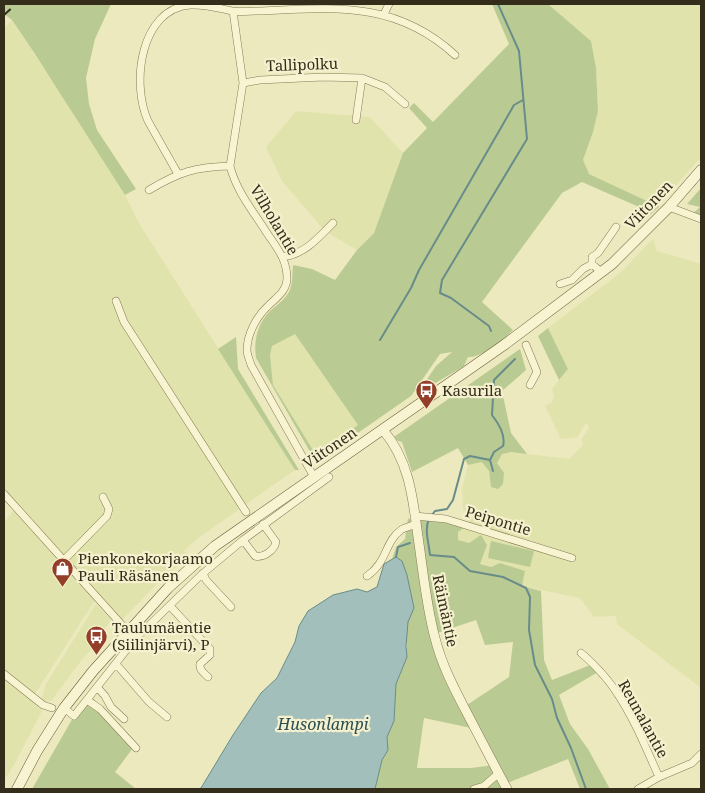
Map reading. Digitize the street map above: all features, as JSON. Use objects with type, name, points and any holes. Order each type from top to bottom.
[{"type":"main road","name":"Viitonen","points":[[21,788],[37,752],[64,708],[93,671],[131,635],[168,588],[215,546],[504,345],[612,264],[669,207],[701,170]]},
{"type":"street","points":[[384,14],[390,4]]},
{"type":"street","points":[[178,174],[145,114],[141,89],[142,58],[146,43],[155,25],[176,9],[189,5],[202,5],[233,11],[331,7],[354,8],[400,18],[422,29],[455,55]]},
{"type":"street","points":[[149,190],[178,174],[199,168],[230,166],[243,83],[233,11]]},
{"type":"street","name":"Tallipolku","points":[[243,83],[263,80],[324,77],[362,78],[385,87],[405,104]]},
{"type":"street","points":[[356,120],[362,78]]},
{"type":"street","name":"Vilholantie","points":[[230,166],[248,205],[283,257],[287,280],[285,288],[255,321],[247,351],[251,365],[314,477]]},
{"type":"street","points":[[669,207],[701,219]]},
{"type":"street","points":[[283,257],[293,256],[305,250],[333,223]]},
{"type":"street","points":[[601,272],[592,264],[592,257],[598,254],[616,227]]},
{"type":"street","points":[[560,284],[572,280],[583,269],[592,264]]},
{"type":"street","points":[[116,301],[124,322],[246,512]]},
{"type":"street","points":[[526,345],[536,372],[530,386]]},
{"type":"street","name":"Räimäntie","points":[[383,430],[401,456],[407,473],[416,520],[426,595],[435,638],[448,676],[507,789]]},
{"type":"street","points":[[64,708],[74,716],[116,664],[131,635],[170,606],[203,573],[243,540],[329,477]]},
{"type":"street","points":[[4,494],[131,635]]},
{"type":"street","points":[[64,560],[108,516],[109,508],[103,498]]},
{"type":"street","name":"Peipontie","points":[[416,520],[446,519],[572,558]]},
{"type":"street","points":[[367,576],[384,559],[391,541],[401,530],[416,520]]},
{"type":"street","points":[[243,540],[255,556],[264,555],[273,549],[276,542],[264,524]]},
{"type":"street","points":[[203,573],[206,580],[231,608]]},
{"type":"street","points":[[170,606],[210,649],[210,655],[200,664],[200,670],[208,676]]},
{"type":"street","name":"Reunalantie","points":[[581,653],[615,690],[639,733],[659,777]]},
{"type":"street","points":[[116,664],[149,702],[167,717]]},
{"type":"street","points":[[4,674],[43,705],[52,708]]},
{"type":"street","points":[[97,687],[111,707],[124,718]]},
{"type":"street","points":[[87,700],[100,709],[136,748]]},
{"type":"street","name":"Reunalantie","points":[[638,789],[659,777],[692,763],[701,754]]},
{"type":"street","points":[[474,789],[484,786],[499,773]]},
{"type":"green space","points":[[4,4],[111,4],[95,39],[86,78],[89,104],[97,130],[136,189],[125,195],[35,54],[12,20],[4,14]]},
{"type":"green space","points":[[492,4],[548,4],[591,41],[596,68],[598,111],[583,160],[589,174],[647,201],[658,200],[659,207],[643,221],[639,207],[582,182],[562,193],[482,302],[513,330],[492,348],[479,355],[468,357],[464,366],[417,394],[436,366],[452,352],[440,354],[411,396],[316,462],[256,358],[255,347],[260,326],[268,314],[289,292],[292,282],[293,265],[312,269],[335,280],[357,250],[374,233],[403,153],[427,128],[409,108],[414,103],[433,122],[509,44]],"holes":[[[295,334],[358,425],[316,455],[273,385],[270,355],[272,346]]]},
{"type":"green space","points":[[548,4],[701,4],[701,157],[668,194],[658,200],[647,201],[589,174],[586,170],[583,160],[598,111],[596,68],[591,41]]},
{"type":"green space","points":[[12,20],[66,101],[125,195],[139,223],[295,470],[197,539],[184,551],[189,556],[161,580],[120,622],[97,597],[31,700],[42,711],[14,765],[4,780],[4,523],[16,507],[4,494],[4,27]]},
{"type":"green space","points":[[296,111],[370,117],[403,153],[374,233],[357,250],[325,231],[282,181],[266,147]]},
{"type":"green space","points":[[701,188],[701,219],[691,215],[700,207],[687,204]]},
{"type":"green space","points":[[653,239],[657,251],[701,264],[701,688],[617,624],[616,616],[594,617],[580,598],[522,586],[524,572],[500,563],[491,567],[480,564],[487,545],[481,536],[469,543],[458,541],[458,532],[467,526],[470,519],[463,509],[462,489],[468,465],[482,462],[489,471],[491,486],[496,463],[502,454],[511,452],[569,459],[583,445],[582,439],[589,427],[586,423],[577,437],[561,439],[545,406],[552,402],[554,395],[552,389],[568,369],[548,328],[620,273]]},
{"type":"green space","points":[[548,328],[568,369],[559,380],[538,336]]},
{"type":"green space","points":[[294,333],[359,425],[316,455],[273,385],[270,355],[272,346]]},
{"type":"green space","points":[[236,337],[238,369],[299,470],[295,470],[218,349]]},
{"type":"green space","points":[[520,349],[526,370],[502,391],[511,433],[527,454],[511,452],[502,454],[497,463],[504,473],[503,484],[498,489],[491,487],[489,471],[482,462],[468,465],[458,448],[412,472],[402,442],[391,439]]},
{"type":"green space","points":[[415,516],[467,526],[458,532],[458,540],[469,543],[481,535],[487,545],[480,564],[491,567],[500,563],[525,571],[522,586],[541,591],[544,660],[552,680],[593,664],[598,672],[559,695],[570,724],[588,749],[610,789],[580,789],[568,759],[505,784],[507,789],[375,789],[382,760],[388,750],[387,737],[394,721],[396,684],[407,657],[407,640],[367,592],[377,587],[384,564],[392,559],[396,547],[405,539],[408,518],[416,523]],"holes":[[[476,620],[485,645],[513,642],[509,677],[464,707],[434,634]],[[424,718],[476,729],[494,765],[471,768],[417,768]]]},
{"type":"green space","points":[[491,541],[534,551],[530,567],[488,558]]},
{"type":"green space","points":[[96,604],[111,620],[98,638],[98,642],[80,662],[51,701],[43,701],[42,697],[46,684]]},
{"type":"green space","points":[[94,699],[136,744],[115,772],[136,789],[32,789],[74,716],[87,700]]},
{"type":"water","name":"Husonlampi","points":[[396,557],[402,561],[407,575],[414,608],[408,622],[407,657],[396,684],[394,721],[387,737],[388,750],[382,760],[375,789],[198,789],[201,788],[261,693],[277,678],[295,642],[299,626],[308,611],[333,595],[357,589],[367,592],[377,587],[384,564]]},
{"type":"waterway","points":[[491,331],[489,326],[451,298],[440,293],[442,280],[527,139],[519,51],[498,4]]},
{"type":"waterway","points":[[380,340],[514,105],[523,100]]},
{"type":"waterway","points":[[432,515],[435,511],[447,509],[453,500],[464,459],[470,456],[490,460],[494,452],[503,446],[503,434],[492,415],[494,380],[515,359]]},
{"type":"waterway","points":[[490,460],[493,471]]},
{"type":"waterway","points":[[429,519],[427,532],[430,555],[454,557],[470,571],[503,577],[526,588],[530,597],[529,630],[535,665],[552,699],[557,718],[571,748],[586,789]]},
{"type":"waterway","points":[[396,557],[398,547],[410,543]]},
{"type":"railway","points":[[4,15],[16,4]]},
{"type":"place","name":"Kasurila","points":[[426,410]]},
{"type":"place","name":"Pienkonekorjaamo Pauli Räsänen","points":[[62,587]]},
{"type":"place","name":"Taulumäentie (Siilinjärvi), P","points":[[96,656]]}]
